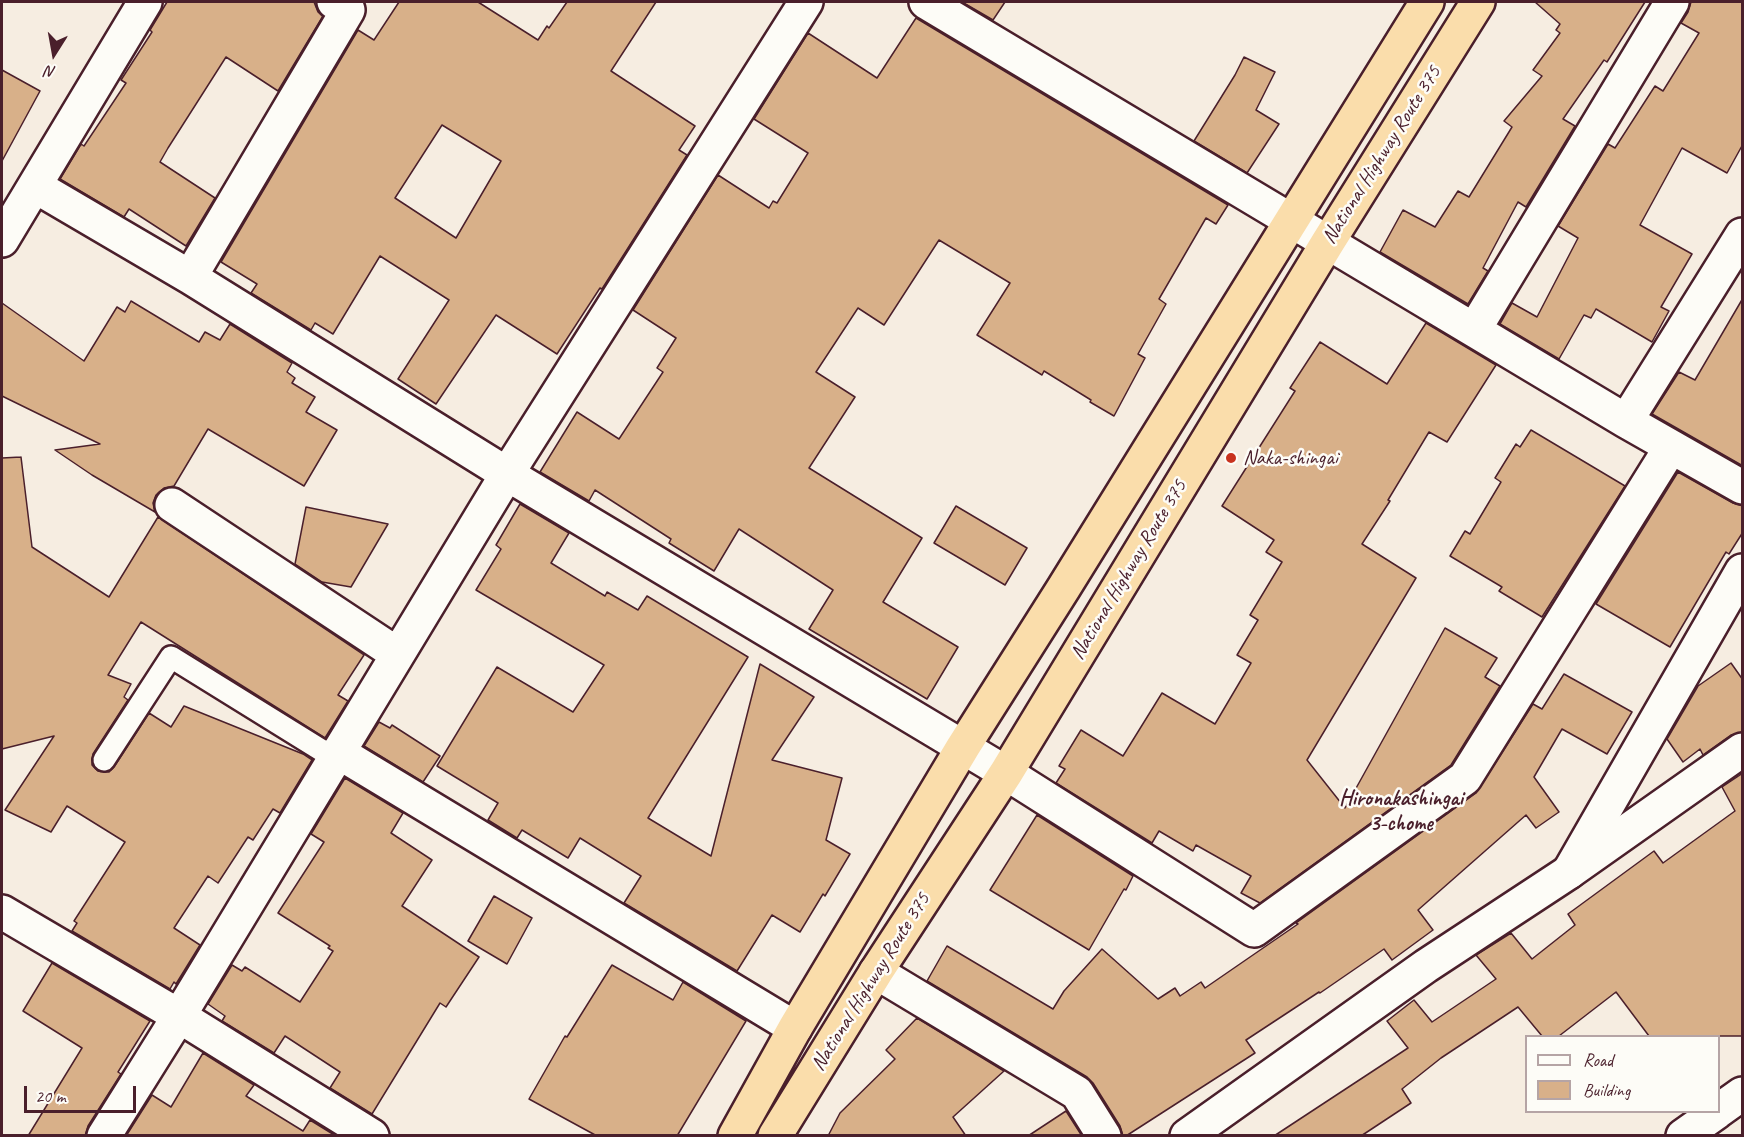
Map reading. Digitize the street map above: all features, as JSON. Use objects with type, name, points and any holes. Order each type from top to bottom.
[{"type":"highway","name":"National Highway Route 375","points":[[735,1136],[795,1028],[963,747],[1064,589],[1427,2]]},
{"type":"highway","name":"National Highway Route 375","points":[[775,1136],[876,972],[1006,773],[1328,242],[1478,2]]},
{"type":"street","points":[[2,240],[145,2]]},
{"type":"street","points":[[190,277],[348,10],[334,2]]},
{"type":"street","points":[[104,1136],[507,474],[806,2]]},
{"type":"street","points":[[926,2],[1626,421],[1743,487]]},
{"type":"street","points":[[1474,330],[1672,2]]},
{"type":"street","points":[[35,186],[190,277],[507,474],[1006,773],[1254,930],[1465,778],[1671,447]]},
{"type":"street","points":[[1626,421],[1743,235]]},
{"type":"street","points":[[172,505],[397,654]]},
{"type":"street","points":[[1569,872],[1743,571]]},
{"type":"street","points":[[1187,1136],[1426,966],[1569,872],[1743,750]]},
{"type":"street","points":[[336,755],[795,1028]]},
{"type":"street","points":[[2,912],[179,1016],[372,1136]]},
{"type":"street","points":[[876,972],[1077,1093],[1104,1136]]},
{"type":"street","points":[[1720,1110],[1743,1094]]},
{"type":"street","points":[[1683,1136],[1715,1113]]},
{"type":"lane","points":[[104,760],[171,657],[336,755]]},
{"type":"building","points":[[167,2],[314,2],[318,12],[323,16],[278,91],[226,57],[168,148],[160,162],[215,198],[186,246],[129,209],[124,217],[60,179],[81,144],[84,146],[126,83],[121,80],[152,32],[150,30]]},
{"type":"building","points":[[399,2],[478,2],[538,40],[567,2],[656,2],[611,71],[695,126],[679,150],[687,155],[602,289],[600,288],[557,354],[496,315],[436,404],[398,379],[449,300],[380,256],[333,334],[315,323],[311,330],[251,293],[257,284],[221,262],[358,30],[374,40]],"holes":[[[442,125],[501,161],[456,238],[395,198]]]},
{"type":"building","points":[[962,2],[1005,2],[993,20]]},
{"type":"building","points":[[1535,2],[1645,2],[1607,62],[1604,60],[1563,119],[1575,126],[1526,207],[1518,202],[1483,268],[1488,271],[1468,304],[1380,252],[1403,210],[1435,227],[1458,191],[1469,197],[1512,127],[1504,121],[1542,76],[1533,70],[1560,33],[1556,30],[1560,24]]},
{"type":"building","points":[[1691,2],[1743,2],[1743,144],[1727,173],[1682,148],[1640,225],[1692,254],[1661,307],[1669,311],[1652,342],[1596,309],[1591,318],[1584,315],[1559,359],[1500,324],[1512,303],[1537,317],[1578,238],[1558,226],[1608,144],[1615,148],[1655,86],[1663,91],[1699,33],[1681,23]]},
{"type":"building","points":[[916,18],[1228,205],[1216,224],[1206,218],[1159,299],[1166,304],[1138,354],[1145,358],[1114,416],[1044,371],[1042,375],[977,335],[1010,283],[939,240],[884,325],[858,308],[816,372],[855,397],[809,468],[922,538],[883,602],[958,647],[927,699],[809,629],[833,590],[739,529],[714,571],[669,543],[671,539],[595,490],[589,501],[540,472],[577,412],[619,439],[663,372],[657,368],[676,338],[633,310],[718,175],[769,208],[773,201],[777,203],[808,153],[754,119],[808,33],[877,78]]},
{"type":"building","points":[[1244,57],[1275,72],[1256,110],[1279,124],[1247,173],[1194,141]]},
{"type":"building","points":[[2,70],[40,91],[2,161]]},
{"type":"building","points":[[1743,298],[1743,466],[1652,414],[1679,372],[1695,380]]},
{"type":"building","points":[[131,301],[199,342],[205,332],[220,340],[230,324],[292,363],[287,372],[295,378],[292,383],[315,397],[306,412],[337,430],[304,486],[208,429],[174,486],[164,488],[156,495],[153,503],[155,512],[55,450],[100,444],[2,396],[2,303],[84,361],[117,307],[125,312]]},
{"type":"building","points":[[1426,323],[1496,365],[1447,442],[1429,432],[1388,500],[1390,501],[1362,544],[1416,578],[1307,760],[1345,808],[1445,628],[1497,658],[1485,677],[1500,686],[1451,765],[1260,903],[1241,893],[1251,876],[1196,845],[1193,851],[1159,831],[1152,843],[1056,783],[1065,769],[1059,766],[1081,730],[1123,756],[1162,693],[1215,724],[1251,663],[1237,655],[1258,620],[1250,615],[1282,562],[1266,552],[1274,540],[1222,506],[1295,391],[1290,388],[1320,342],[1387,384]]},
{"type":"building","points":[[1531,430],[1625,486],[1542,617],[1499,591],[1502,587],[1450,556],[1465,531],[1470,534],[1501,482],[1495,478],[1516,444],[1520,447]]},
{"type":"building","points":[[21,457],[32,547],[109,597],[158,517],[364,655],[338,695],[348,701],[325,738],[141,622],[108,675],[131,684],[124,697],[128,700],[93,754],[92,765],[98,771],[109,772],[114,767],[149,713],[171,727],[184,706],[303,754],[312,760],[280,813],[273,809],[253,840],[248,837],[218,883],[208,876],[174,928],[200,945],[176,984],[174,982],[170,989],[72,931],[77,923],[74,921],[125,842],[67,806],[51,832],[5,810],[54,736],[2,749],[2,458]]},
{"type":"building","points":[[1678,472],[1733,503],[1743,506],[1743,532],[1729,554],[1726,552],[1670,647],[1596,604]]},
{"type":"building","points":[[520,504],[569,533],[551,563],[605,596],[607,592],[638,610],[647,596],[748,657],[648,818],[711,856],[760,664],[814,697],[772,760],[842,778],[826,840],[850,854],[800,932],[772,915],[737,971],[624,903],[641,876],[580,838],[568,858],[522,830],[517,838],[488,820],[498,803],[437,766],[497,667],[573,712],[604,665],[476,590],[501,549],[496,545]]},
{"type":"building","points":[[956,506],[1027,548],[1005,585],[934,543]]},
{"type":"building","points":[[306,507],[388,524],[351,587],[322,582],[295,564]]},
{"type":"building","points":[[1731,663],[1743,680],[1743,732],[1731,735],[1703,755],[1700,749],[1683,762],[1667,739],[1698,686]]},
{"type":"building","points":[[1564,674],[1632,712],[1607,754],[1562,729],[1534,777],[1559,812],[1536,828],[1526,815],[1418,910],[1433,930],[1392,960],[1384,949],[1246,1040],[1255,1053],[1126,1136],[1123,1136],[1120,1126],[1087,1077],[927,981],[947,946],[1053,1009],[1064,991],[1102,949],[1158,999],[1175,988],[1180,996],[1201,982],[1205,988],[1298,924],[1296,923],[1476,793],[1533,704],[1542,709]]},
{"type":"building","points":[[379,722],[390,728],[392,725],[440,756],[423,782],[364,746]]},
{"type":"building","points":[[1743,773],[1743,1036],[1648,1035],[1616,992],[1560,1035],[1541,1035],[1518,1007],[1441,1058],[1402,1089],[1411,1103],[1361,1136],[1274,1136],[1408,1048],[1387,1021],[1414,1000],[1432,1022],[1496,979],[1476,955],[1511,933],[1532,959],[1575,925],[1568,914],[1654,851],[1663,863],[1735,811],[1722,787]]},
{"type":"building","points":[[345,778],[403,813],[391,833],[432,860],[402,906],[479,957],[446,1007],[440,1003],[372,1114],[330,1088],[340,1072],[285,1036],[274,1053],[222,1021],[225,1016],[208,1004],[232,965],[242,971],[245,967],[300,1002],[333,951],[328,948],[330,946],[278,913],[324,842],[311,834]]},
{"type":"building","points":[[1037,815],[1133,876],[1089,950],[990,890]]},
{"type":"building","points":[[494,896],[532,918],[507,964],[468,941]]},
{"type":"building","points":[[52,963],[150,1021],[118,1072],[121,1074],[88,1126],[85,1136],[28,1136],[82,1048],[23,1011]]},
{"type":"building","points":[[612,965],[673,1000],[683,982],[746,1021],[677,1136],[597,1136],[529,1099],[565,1036],[567,1037]]},
{"type":"building","points":[[917,1018],[1004,1071],[953,1117],[966,1136],[828,1136],[840,1113],[895,1059],[886,1050]]},
{"type":"building","points":[[203,1053],[254,1085],[246,1096],[303,1131],[310,1120],[336,1136],[126,1136],[152,1095],[171,1107]]},
{"type":"building","points":[[1066,1111],[1082,1136],[1028,1136]]},
{"type":"place","name":"Naka-shingai","points":[[1231,458]]},
{"type":"district","name":"Hironakashingai 3-chome","points":[[1401,812]]}]
